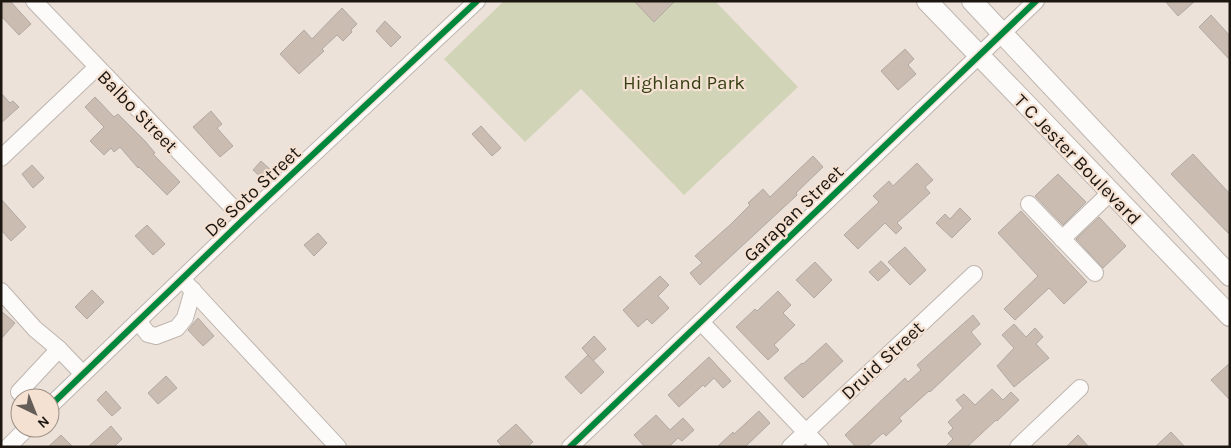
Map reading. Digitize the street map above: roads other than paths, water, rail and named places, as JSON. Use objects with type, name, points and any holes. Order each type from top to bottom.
[{"type":"main road","name":"T C Jester Boulevard","points":[[927,1],[1230,316]]},
{"type":"main road","name":"T C Jester Boulevard","points":[[972,1],[1230,276]]},
{"type":"street","name":"Balbo Street","points":[[34,1],[243,220]]},
{"type":"street","name":"De Soto Street","points":[[60,396],[138,321],[187,285],[243,220],[477,1]]},
{"type":"street","name":"Garapan Street","points":[[570,447],[1036,1]]},
{"type":"street","points":[[1,158],[96,68]]},
{"type":"street","points":[[1062,239],[1111,192]]},
{"type":"street","points":[[1029,204],[1096,274]]},
{"type":"street","name":"Druid Street","points":[[790,447],[974,274]]},
{"type":"street","points":[[138,321],[148,334],[156,336],[177,328],[185,318],[187,285]]},
{"type":"street","points":[[187,285],[338,447]]},
{"type":"street","points":[[1,291],[35,329],[59,349],[83,374]]},
{"type":"street","points":[[701,322],[820,447]]},
{"type":"street","points":[[23,388],[59,349]]},
{"type":"street","points":[[1018,447],[1080,388]]},
{"type":"street","points":[[8,447],[17,438]]},
{"type":"park label","name":"Highland Park","points":[[684,82]]}]
